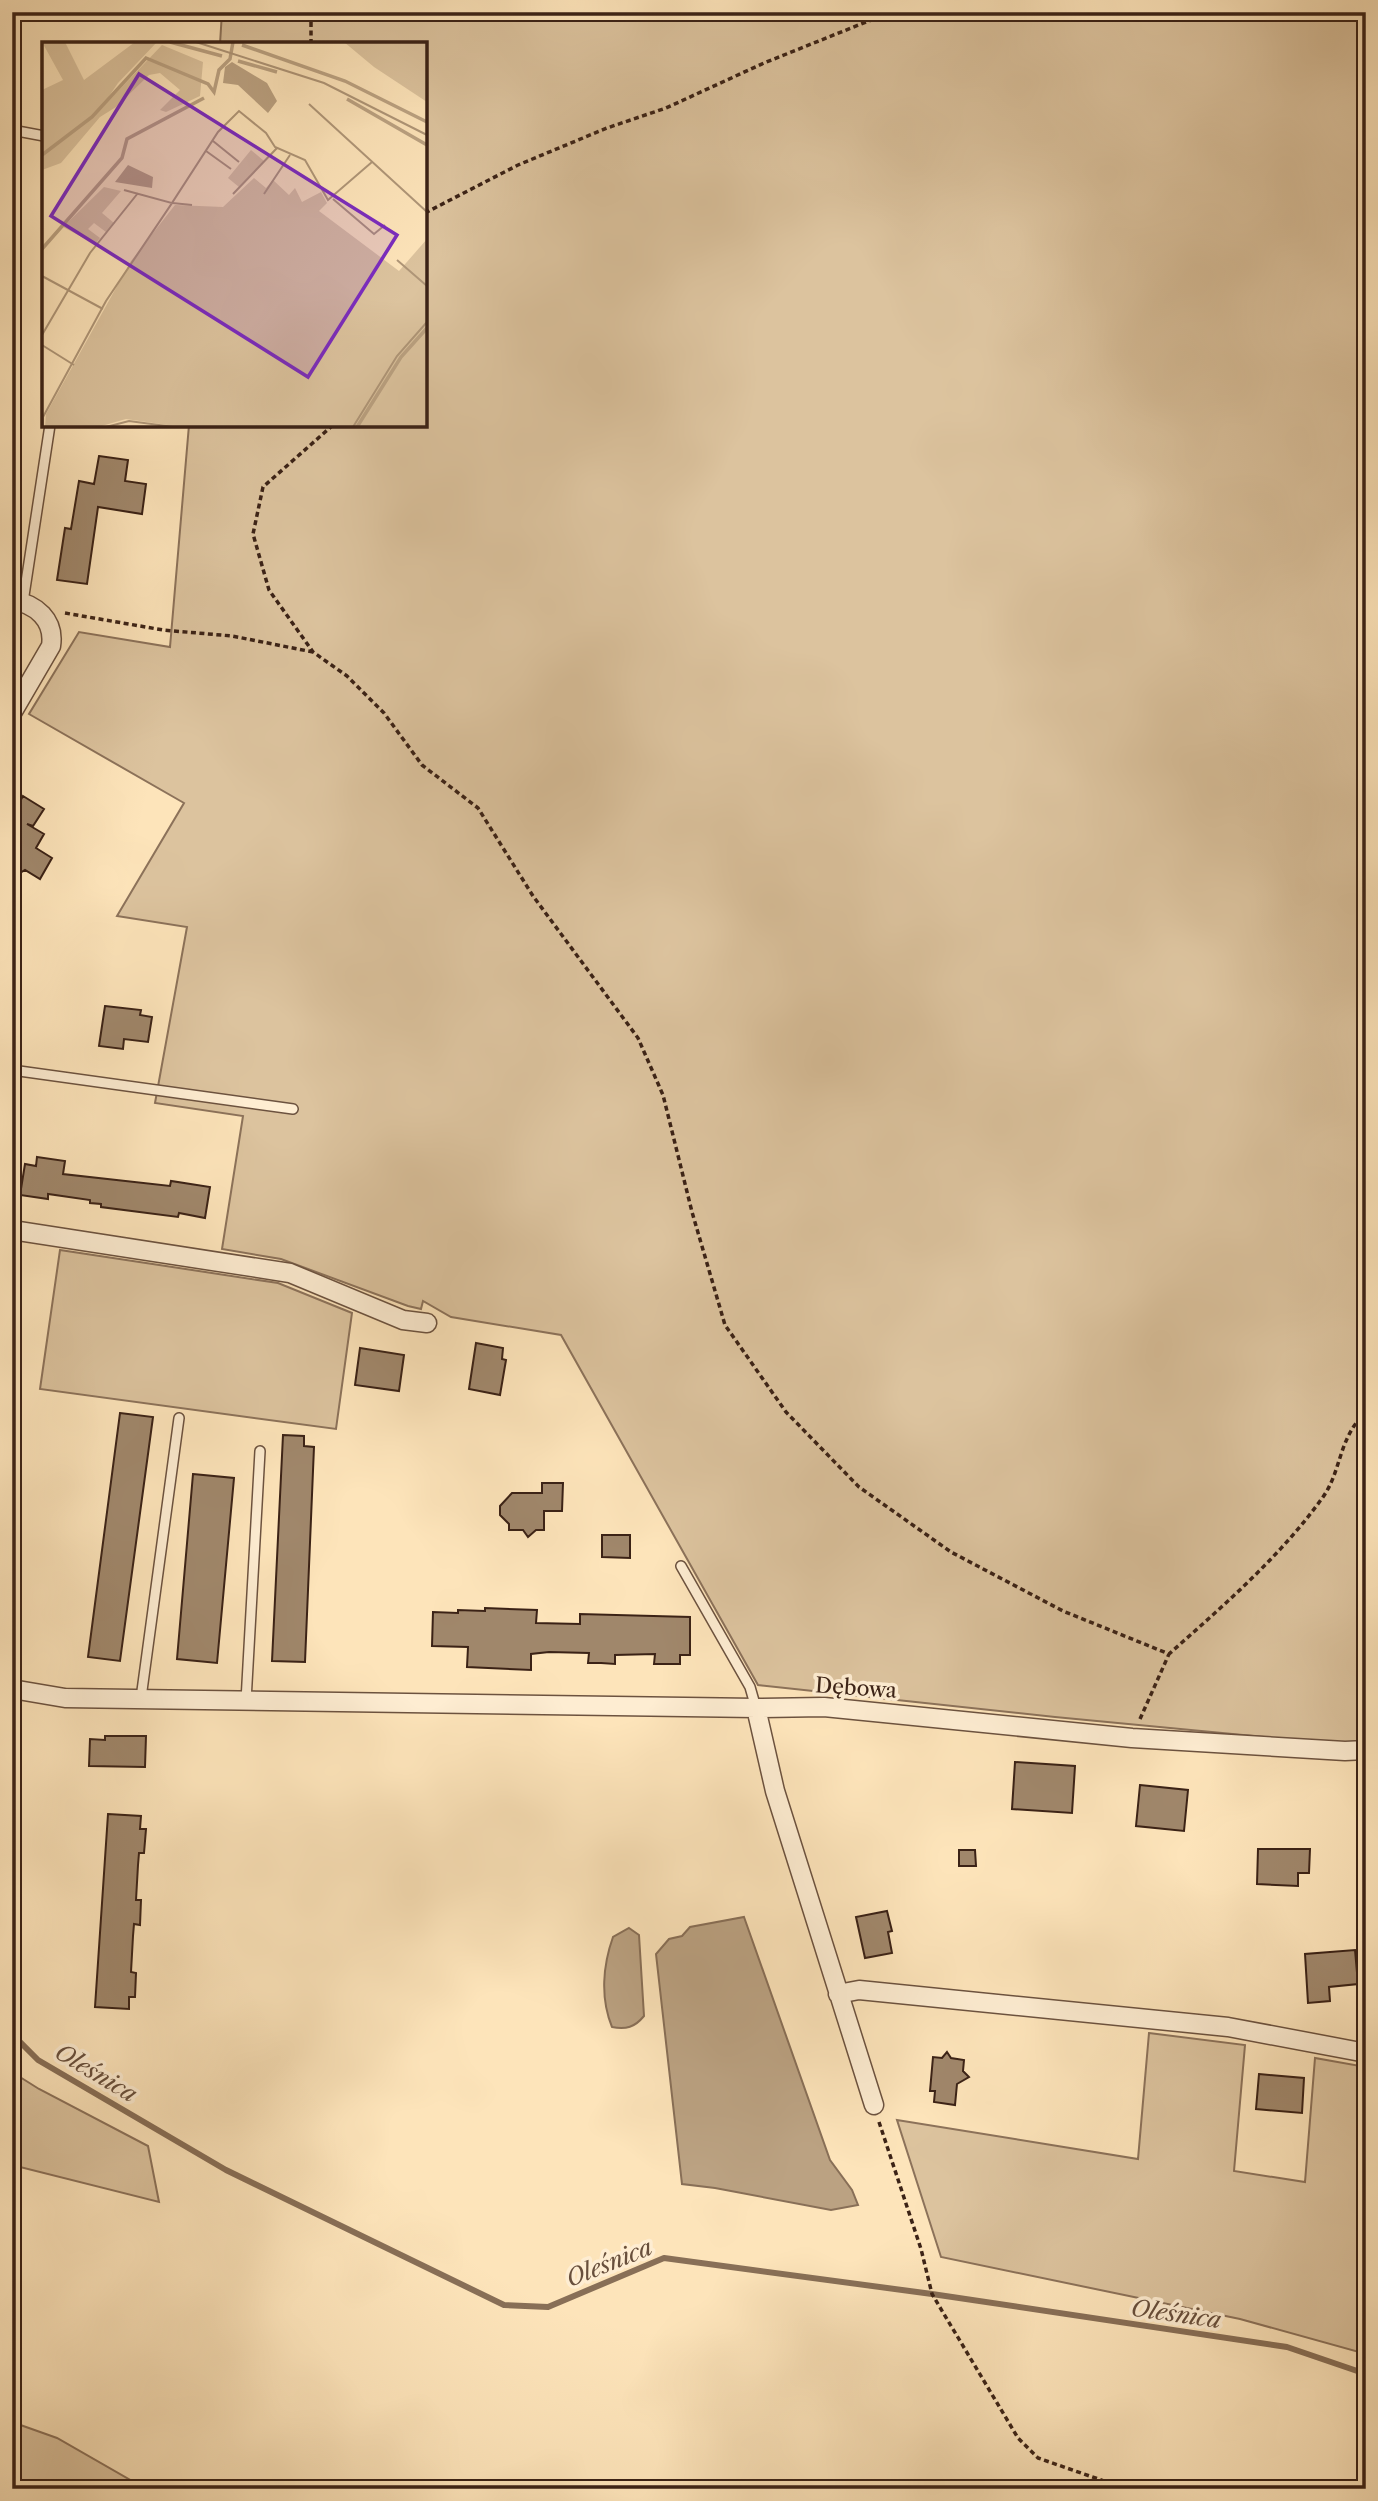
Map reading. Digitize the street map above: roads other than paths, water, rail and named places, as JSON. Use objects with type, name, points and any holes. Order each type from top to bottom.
[{"type":"street","points":[[12,713],[51,646],[52,636],[50,625],[42,614],[33,606],[18,601]]},
{"type":"street","points":[[12,1230],[290,1273],[403,1320],[427,1323]]},
{"type":"street","name":"Dębowa","points":[[12,1689],[57,1698],[824,1707],[1132,1738],[1366,1750]]},
{"type":"street","points":[[756,1708],[775,1791],[874,2105]]},
{"type":"street","points":[[838,1994],[859,1990],[1228,2027],[1366,2053]]},
{"type":"lane","points":[[12,130],[42,136]]},
{"type":"lane","points":[[18,601],[50,427]]},
{"type":"lane","points":[[12,1070],[293,1109]]},
{"type":"lane","points":[[141,1698],[179,1418]]},
{"type":"lane","points":[[246,1701],[260,1451]]},
{"type":"lane","points":[[681,1566],[750,1687],[756,1708]]},
{"type":"waterway","name":"Oleśnica","points":[[12,2034],[38,2060],[226,2170],[504,2305],[548,2307],[664,2258],[932,2294],[1287,2347],[1366,2374]]}]
